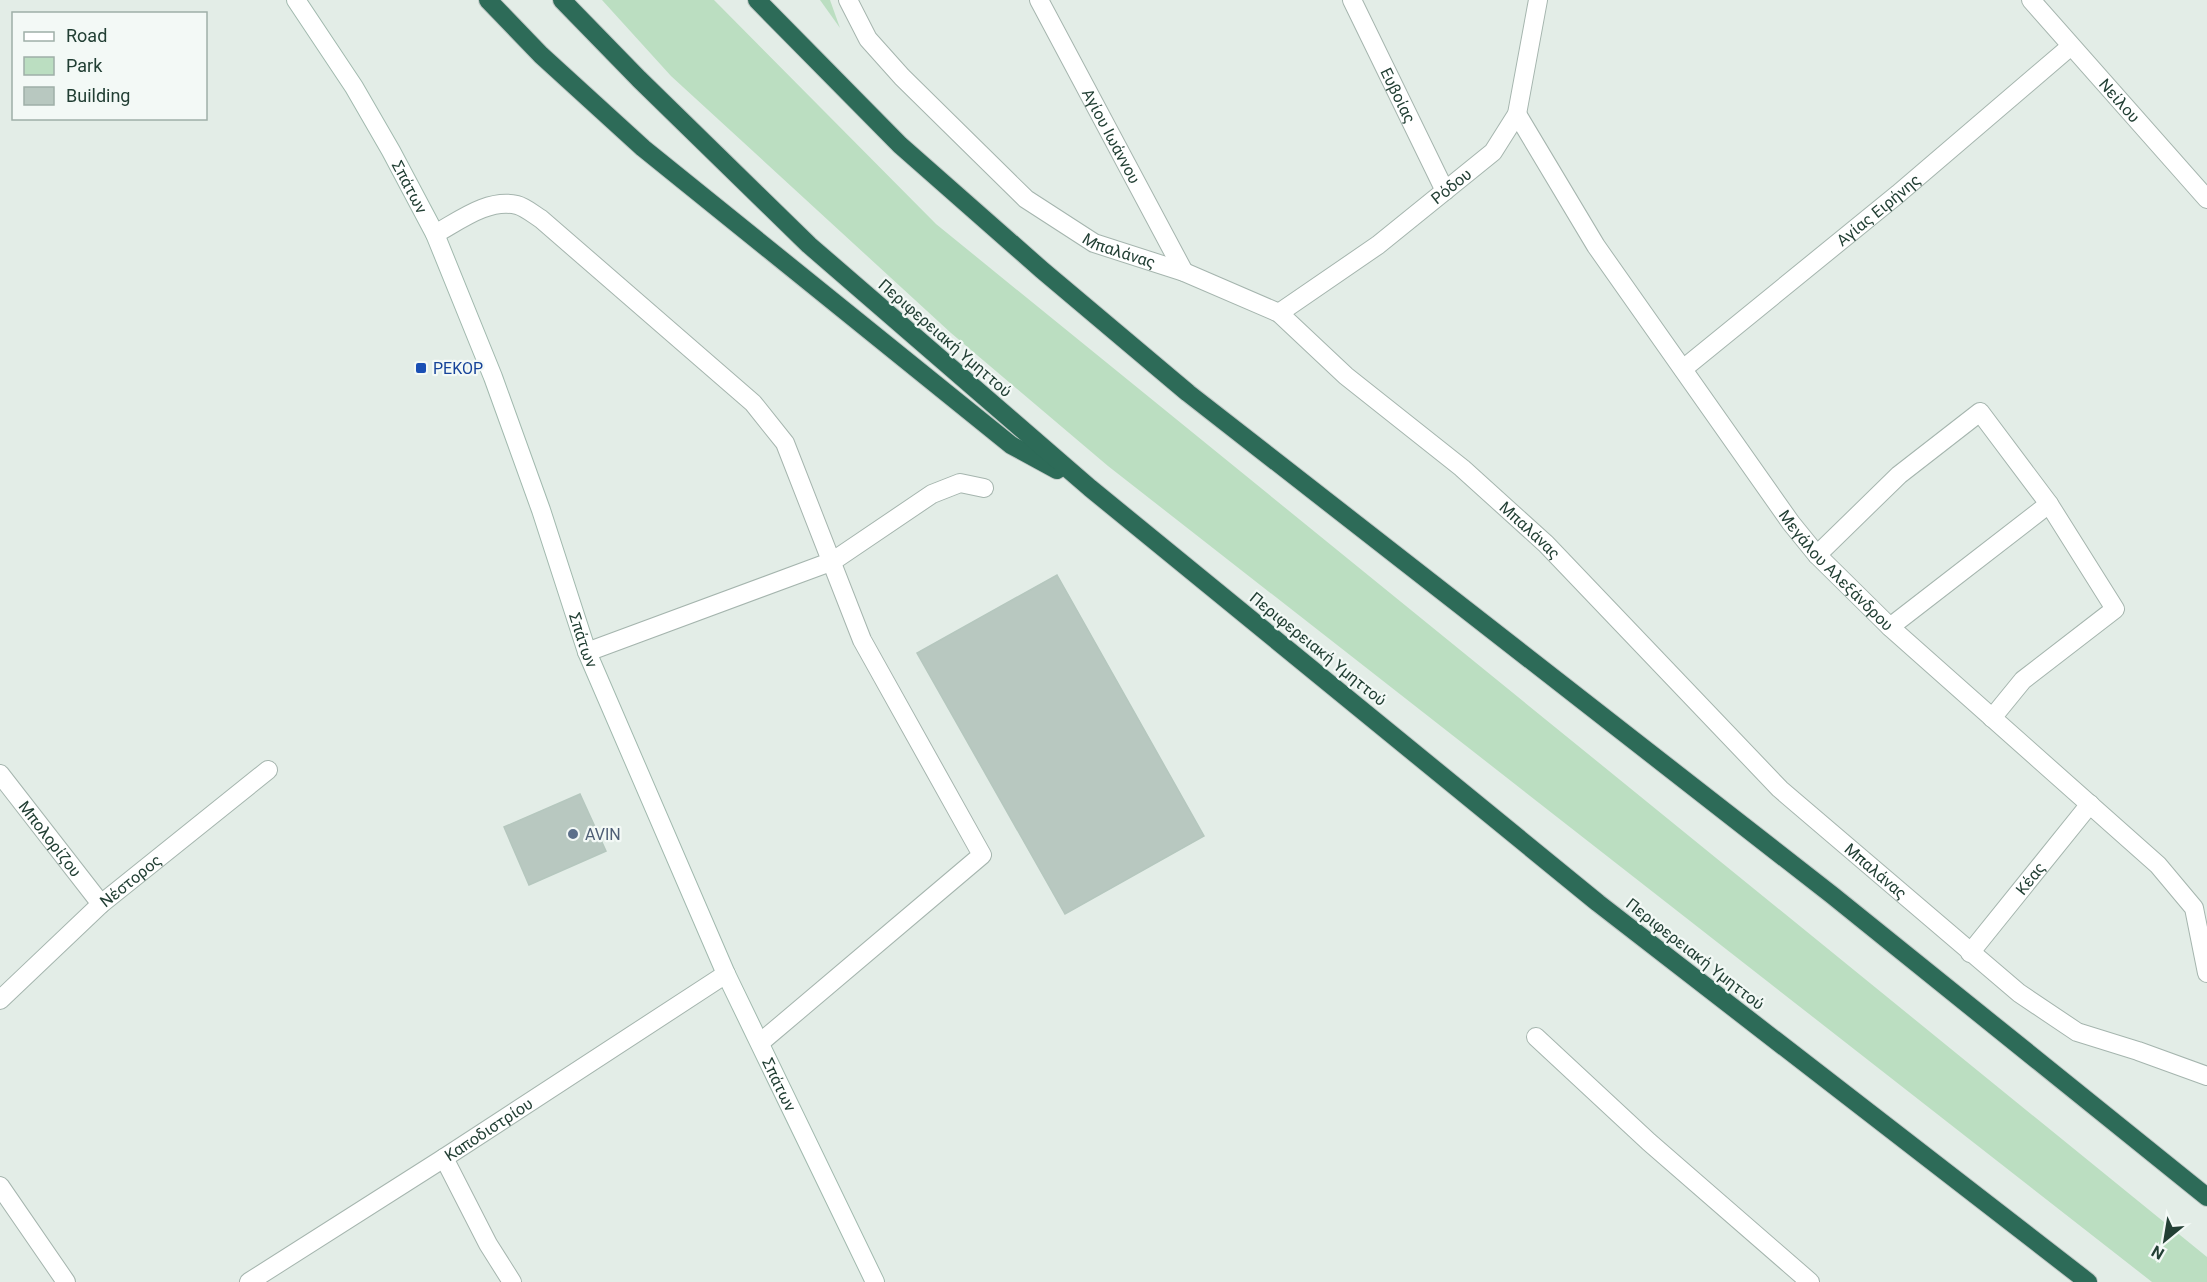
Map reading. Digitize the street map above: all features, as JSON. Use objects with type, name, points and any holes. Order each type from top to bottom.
[{"type":"highway","points":[[488,0],[541,55],[652,156],[1011,445],[1090,488]]},
{"type":"highway","name":"Περιφερειακή Υμηττού","points":[[562,0],[647,87],[809,245],[1090,488],[1598,903],[2088,1282]]},
{"type":"highway","points":[[757,0],[900,145],[1042,270],[1188,393],[1832,895],[2207,1197]]},
{"type":"street","name":"Σπάτων","points":[[296,0],[354,87],[435,234],[493,377],[541,510],[587,652],[726,974],[875,1282]]},
{"type":"street","name":"Μπαλάνας","points":[[848,0],[868,39],[902,77],[1026,199],[1094,243],[1184,272],[1279,313],[1346,376],[1462,468],[1546,544],[1780,789],[2019,993],[2077,1032],[2207,1076]]},
{"type":"street","name":"Αγίου Ιωάννου","points":[[1039,0],[1184,272]]},
{"type":"street","name":"Ευβοίας","points":[[1352,0],[1445,190]]},
{"type":"street","name":"Ρόδου","points":[[1279,313],[1378,245],[1493,153],[1517,114],[1538,0]]},
{"type":"street","name":"Νείλου","points":[[2031,0],[2207,199]]},
{"type":"street","name":"Αγίας Ειρήνης","points":[[1683,369],[1898,194],[2071,46]]},
{"type":"street","name":"Μεγάλου Αλεξάνδρου","points":[[1517,114],[1596,246],[1791,523],[1817,555],[1890,627],[2158,865],[2194,908],[2207,973]]},
{"type":"street","points":[[435,234],[484,208],[502,203],[519,205],[541,219],[753,403],[785,443],[862,640],[982,855],[760,1042]]},
{"type":"street","points":[[1817,555],[1899,476],[1980,412],[2049,504],[2115,609],[2024,680],[1992,718]]},
{"type":"street","points":[[587,652],[833,561],[932,494],[960,483],[984,488]]},
{"type":"street","points":[[1890,627],[2049,504]]},
{"type":"street","name":"Νέστορος","points":[[0,1000],[101,904],[268,770]]},
{"type":"street","name":"Μπολορίζου","points":[[0,774],[101,904]]},
{"type":"street","name":"Κέας","points":[[1970,953],[2090,804]]},
{"type":"street","name":"Καποδιστρίου","points":[[249,1282],[726,974]]},
{"type":"street","points":[[1536,1038],[1648,1142],[1810,1282]]},
{"type":"street","points":[[444,1158],[488,1244],[512,1282]]},
{"type":"street","points":[[0,1186],[66,1282]]},
{"type":"green space","points":[[602,0],[714,0],[936,224],[2207,1257],[2207,1282],[2152,1282],[1108,466],[951,333],[671,76]]},
{"type":"green space","points":[[820,0],[830,0],[840,28]]},
{"type":"building","points":[[1057,575],[1204,836],[1065,914],[917,653]]},
{"type":"building","points":[[580,794],[606,851],[529,885],[504,827]]},
{"type":"place","name":"ΡΕΚΟΡ","points":[[421,368]]},
{"type":"place","name":"AVIN","points":[[573,834]]}]
